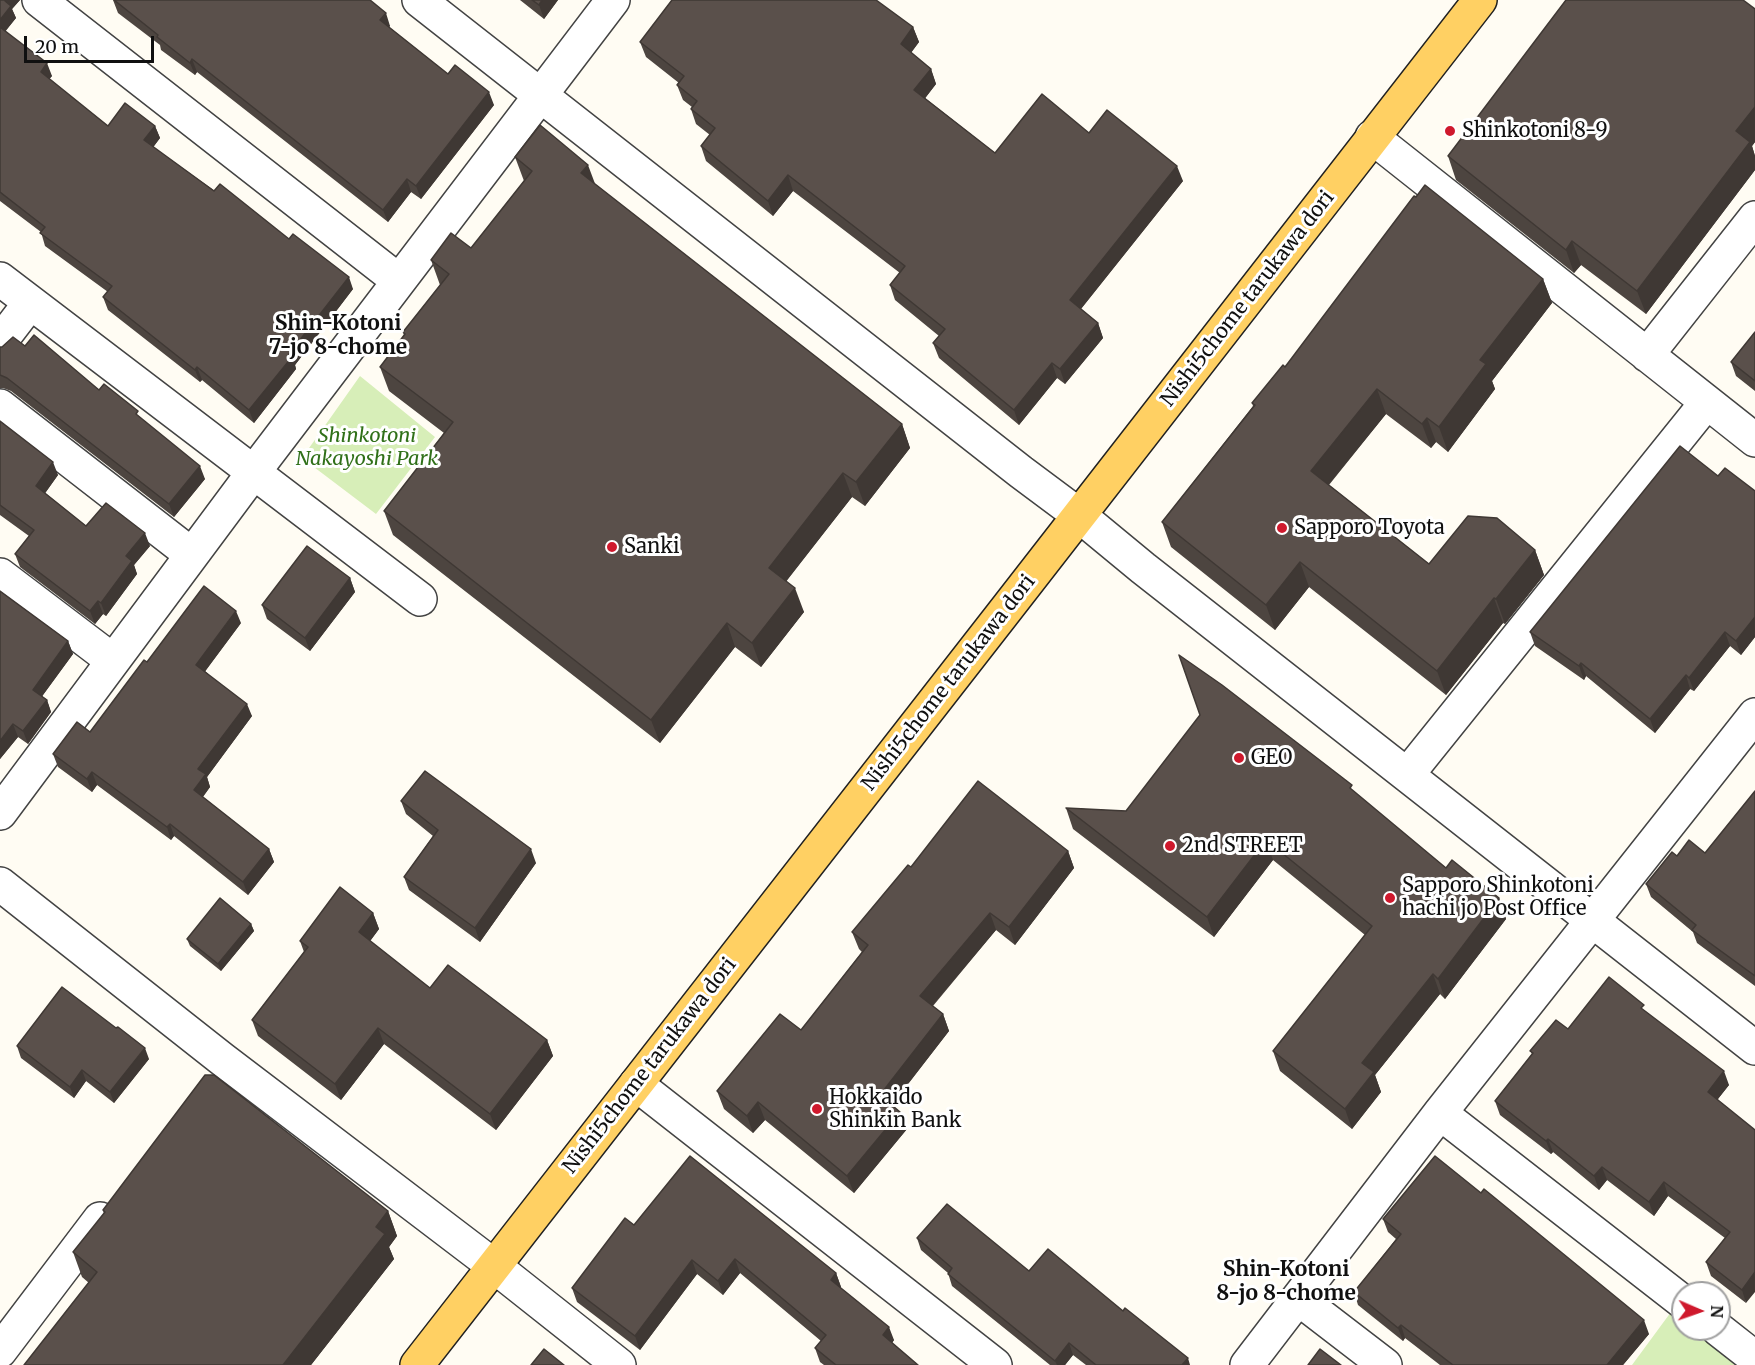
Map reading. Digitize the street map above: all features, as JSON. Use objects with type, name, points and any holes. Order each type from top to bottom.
[{"type":"main road","name":"Nishi5chome tarukawa dori","points":[[417,1365],[1480,0]]},
{"type":"street","points":[[39,0],[399,281]]},
{"type":"street","points":[[419,0],[1080,516],[1755,1048]]},
{"type":"street","points":[[0,813],[112,660],[613,0]]},
{"type":"street","points":[[1372,137],[1755,440]]},
{"type":"street","points":[[1647,355],[1755,218]]},
{"type":"street","points":[[0,279],[420,599]]},
{"type":"street","points":[[0,342],[30,303]]},
{"type":"street","points":[[1407,775],[1707,402]]},
{"type":"street","points":[[0,406],[192,555]]},
{"type":"street","points":[[0,575],[112,660]]},
{"type":"street","points":[[1247,1365],[1440,1113],[1755,715]]},
{"type":"street","points":[[0,884],[215,1068],[494,1266],[619,1365]]},
{"type":"street","points":[[636,1084],[995,1365]]},
{"type":"street","points":[[1440,1113],[1671,1293]]},
{"type":"street","points":[[0,1351],[115,1200]]},
{"type":"street","points":[[1299,1299],[1385,1365]]},
{"type":"street","points":[[1731,1339],[1755,1358]]},
{"type":"green space","name":"Shinkotoni Nakayoshi Park","points":[[360,376],[435,437],[376,514],[302,458]]},
{"type":"green space","points":[[1671,1312],[1671,1341],[1708,1341],[1739,1365],[1632,1365]]},
{"type":"building","points":[[0,0],[5,0],[11,6],[0,20]]},
{"type":"building","points":[[114,0],[370,0],[386,13],[380,20],[448,74],[455,65],[489,92],[416,186],[407,179],[383,210],[192,59],[190,63]]},
{"type":"building","points":[[532,0],[542,0],[539,5]]},
{"type":"building","points":[[672,0],[876,0],[913,27],[901,44],[931,69],[914,90],[995,153],[1042,94],[1089,133],[1107,110],[1177,166],[1070,300],[1098,323],[1060,369],[1052,363],[1014,410],[933,343],[945,329],[890,285],[905,266],[788,175],[768,201],[701,146],[715,128],[691,109],[697,101],[677,85],[684,76],[640,42]]},
{"type":"building","points":[[1566,0],[1743,0],[1755,9],[1755,107],[1736,131],[1750,142],[1637,291],[1572,241],[1566,250],[1448,156]]},
{"type":"building","points":[[0,27],[47,63],[41,72],[108,126],[125,103],[155,126],[144,140],[214,191],[220,184],[289,239],[293,234],[349,277],[289,354],[292,357],[249,410],[197,367],[195,370],[103,297],[112,286],[40,233],[45,227],[0,192]]},
{"type":"building","points":[[540,125],[588,165],[581,173],[902,424],[856,482],[843,473],[769,568],[795,588],[752,643],[727,623],[651,720],[384,511],[453,422],[380,367],[405,334],[403,332],[449,274],[431,260],[451,233],[471,248],[532,171],[515,157]]},
{"type":"building","points":[[1425,185],[1543,279],[1480,360],[1486,364],[1439,427],[1427,418],[1422,424],[1377,389],[1311,471],[1429,564],[1468,516],[1497,518],[1535,550],[1437,671],[1300,562],[1266,605],[1162,522],[1255,405],[1252,403],[1283,365],[1285,367],[1414,196],[1416,197]]},
{"type":"building","points":[[1755,332],[1755,381],[1731,362]]},
{"type":"building","points":[[34,335],[99,390],[104,384],[138,411],[136,414],[200,466],[169,504],[7,378],[0,375],[0,347],[13,337],[25,346]]},
{"type":"building","points":[[0,421],[53,462],[36,486],[86,526],[106,503],[145,533],[126,556],[132,561],[101,603],[98,601],[90,611],[15,554],[34,530],[0,505]]},
{"type":"building","points":[[1680,446],[1718,476],[1725,468],[1755,491],[1755,617],[1736,641],[1725,632],[1689,678],[1686,675],[1650,719],[1581,663],[1579,666],[1530,632]]},
{"type":"building","points":[[307,546],[350,578],[305,638],[262,605]]},
{"type":"building","points":[[204,586],[236,611],[196,665],[247,704],[198,769],[206,774],[194,790],[269,849],[243,882],[170,824],[167,827],[92,772],[87,779],[53,754],[77,722],[90,732],[144,660],[147,662]]},
{"type":"building","points":[[0,591],[68,641],[33,690],[47,700],[23,731],[13,724],[0,741]]},
{"type":"building","points":[[1179,655],[1222,685],[1352,785],[1350,788],[1446,868],[1452,860],[1499,898],[1438,979],[1433,974],[1362,1063],[1374,1072],[1345,1109],[1273,1051],[1372,926],[1266,840],[1207,917],[1066,808],[1126,811],[1200,715]]},
{"type":"building","points":[[425,771],[531,849],[475,928],[404,877],[438,830],[401,801]]},
{"type":"building","points":[[978,781],[1068,851],[1009,927],[990,913],[920,996],[943,1014],[880,1095],[900,1112],[847,1176],[758,1102],[747,1116],[717,1091],[780,1014],[801,1030],[868,945],[852,932],[908,865],[911,867]]},
{"type":"building","points":[[1755,791],[1755,976],[1692,930],[1696,925],[1646,884],[1672,852],[1677,856],[1689,840],[1705,853]]},
{"type":"building","points":[[340,887],[373,913],[359,932],[430,988],[448,965],[547,1040],[490,1114],[378,1028],[335,1084],[252,1020],[308,947],[300,941]]},
{"type":"building","points":[[220,898],[251,924],[218,964],[187,939]]},
{"type":"building","points":[[1609,977],[1644,1005],[1641,1008],[1724,1071],[1708,1092],[1755,1130],[1755,1272],[1742,1290],[1706,1262],[1730,1232],[1664,1182],[1649,1202],[1602,1167],[1594,1176],[1495,1101],[1533,1053],[1530,1051],[1556,1020],[1568,1029]]},
{"type":"building","points":[[62,987],[145,1048],[110,1092],[82,1070],[70,1087],[17,1046]]},
{"type":"building","points":[[205,1075],[214,1075],[388,1211],[376,1227],[385,1234],[283,1365],[24,1365],[97,1272],[73,1252]]},
{"type":"building","points":[[690,1156],[836,1273],[831,1280],[889,1327],[883,1335],[918,1365],[836,1365],[815,1348],[826,1335],[735,1259],[718,1281],[692,1260],[635,1336],[572,1288],[625,1218],[634,1225]]},
{"type":"building","points":[[1435,1156],[1481,1193],[1484,1189],[1644,1320],[1607,1365],[1453,1365],[1401,1325],[1398,1328],[1354,1292],[1401,1234],[1383,1219]]},
{"type":"building","points":[[947,1204],[1029,1271],[1048,1249],[1123,1311],[1125,1308],[1188,1358],[1182,1365],[1096,1365],[1069,1343],[1055,1361],[948,1274],[952,1268],[917,1238]]},
{"type":"building","points":[[544,1349],[564,1365],[531,1365]]},
{"type":"building","points":[[1320,1349],[1341,1365],[1308,1365]]},
{"type":"place","name":"Shinkotoni 8-9","points":[[1450,131]]},
{"type":"place","name":"Sapporo Toyota","points":[[1282,528]]},
{"type":"place","name":"Sanki","points":[[612,547]]},
{"type":"place","name":"GEO","points":[[1239,758]]},
{"type":"place","name":"2nd STREET","points":[[1170,846]]},
{"type":"place","name":"Sapporo Shinkotoni hachi jo Post Office","points":[[1390,898]]},
{"type":"place","name":"Hokkaido Shinkin Bank","points":[[817,1109]]},
{"type":"district","name":"Shin-Kotoni 7-jo 8-chome","points":[[338,336]]},
{"type":"district","name":"Shin-Kotoni 8-jo 8-chome","points":[[1286,1282]]}]
